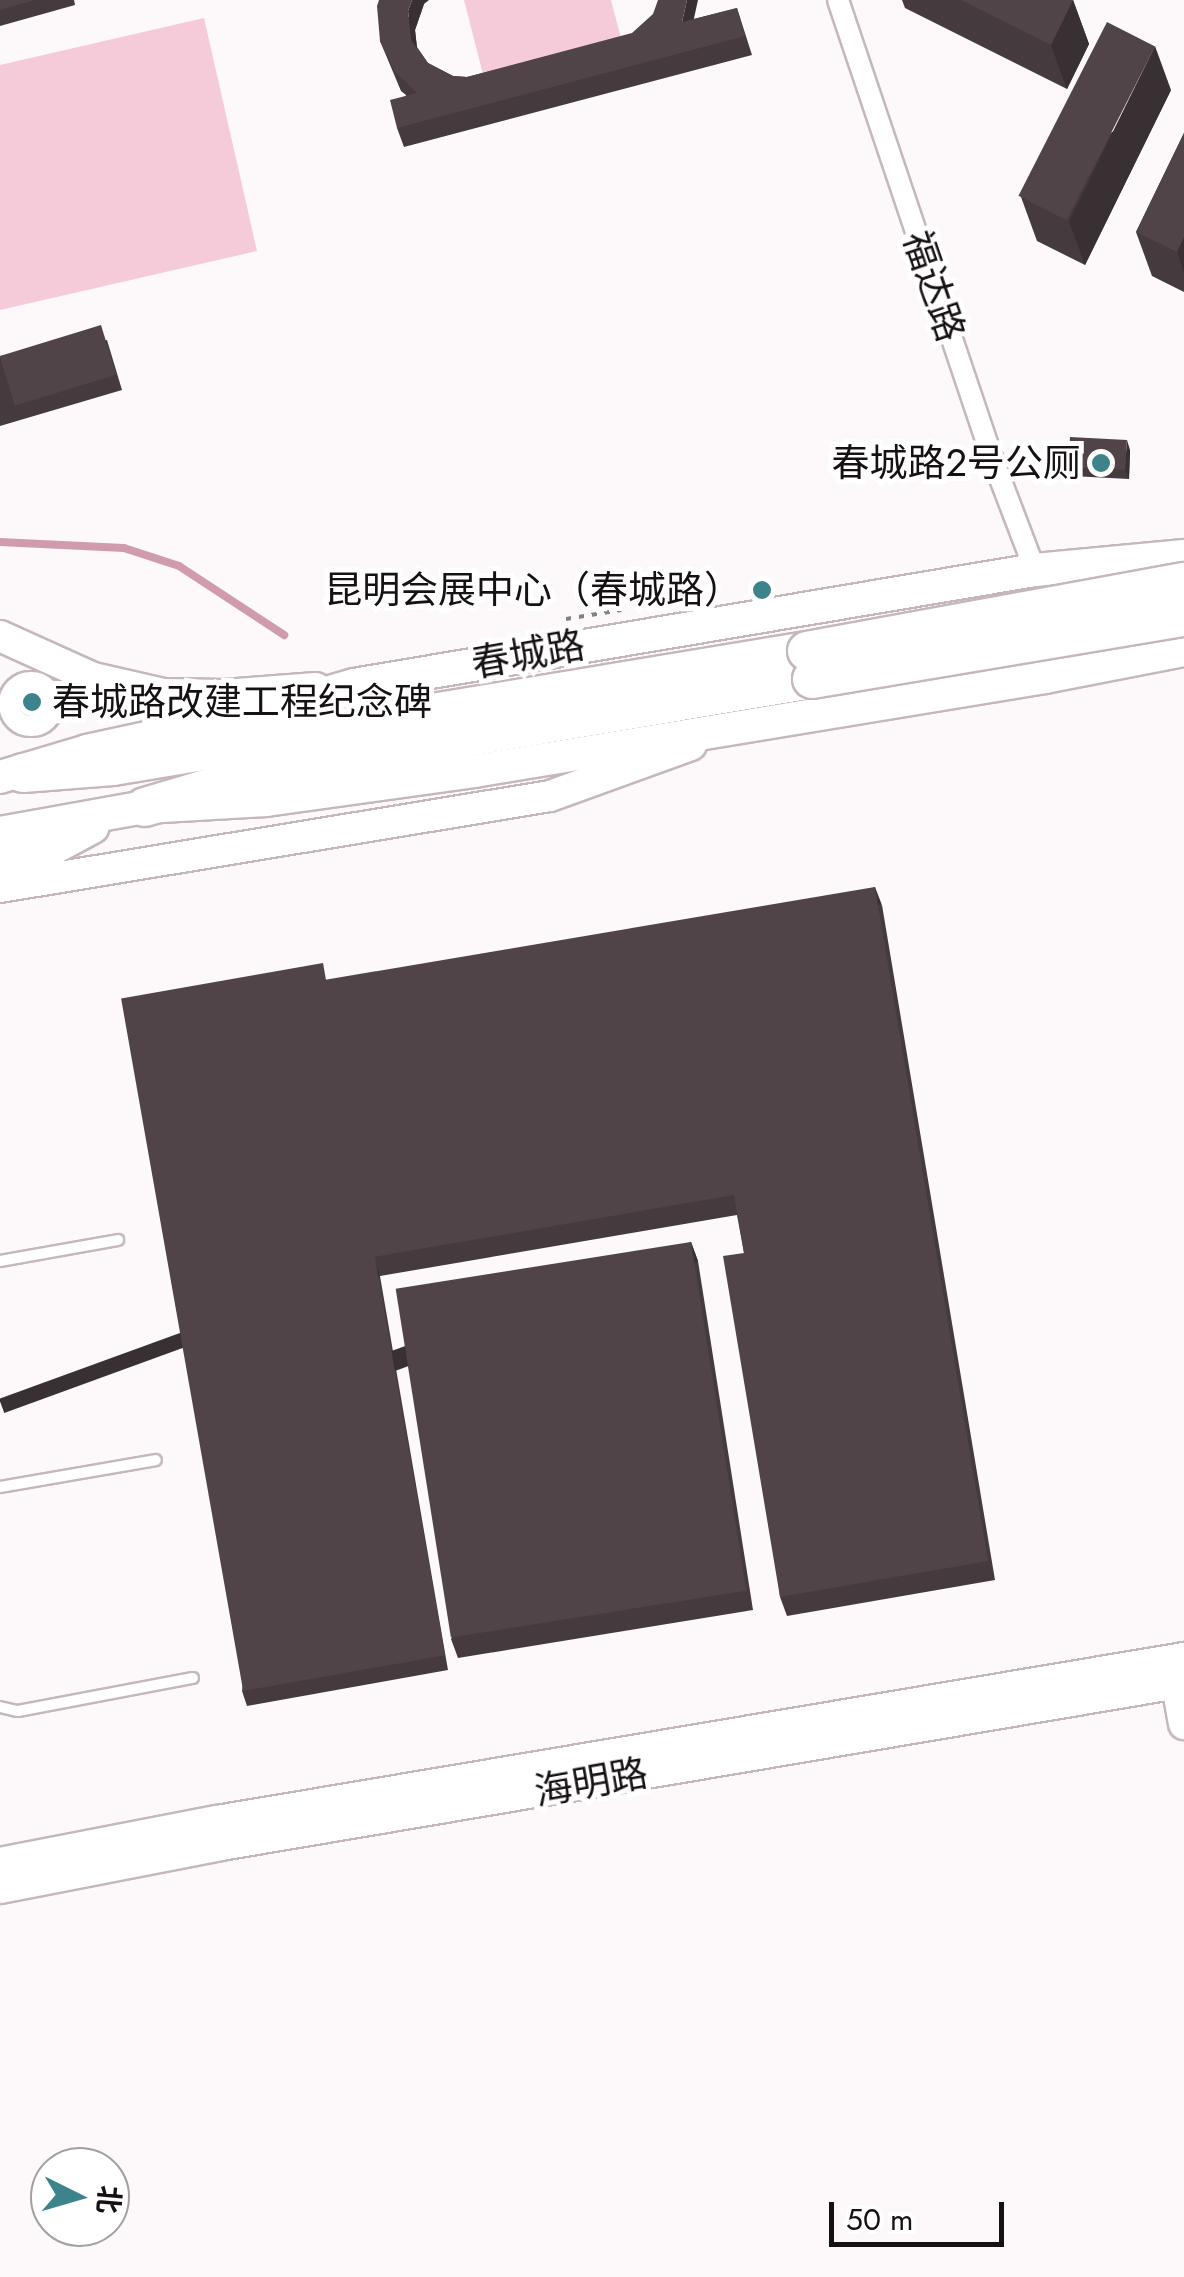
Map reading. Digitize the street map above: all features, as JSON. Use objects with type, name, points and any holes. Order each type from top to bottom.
[{"type":"highway","points":[[131,810],[270,770],[810,665],[1184,582]]},
{"type":"highway","points":[[11,775],[113,766],[810,665],[1184,618]]},
{"type":"main road","points":[[1035,570],[1184,532]]},
{"type":"main road","name":"春城路","points":[[11,775],[87,751],[248,716],[354,685],[1035,570],[1184,556]]},
{"type":"main road","points":[[0,833],[131,810],[266,800],[730,731],[1184,653]]},
{"type":"main road","points":[[0,862],[44,853],[131,810]]},
{"type":"street","name":"福达路","points":[[838,0],[988,447],[1035,570]]},
{"type":"street","points":[[0,636],[93,678],[164,694],[224,695],[354,685]]},
{"type":"street","points":[[0,887],[550,796],[730,731]]},
{"type":"street","points":[[1179,1671],[1184,1724]]},
{"type":"street","name":"海明路","points":[[0,1863],[217,1821],[1179,1671]]},
{"type":"street","name":"海明路","points":[[0,1888],[1179,1671]]},
{"type":"lane","points":[[0,1261],[118,1240]]},
{"type":"lane","points":[[0,1487],[156,1460]]},
{"type":"lane","points":[[0,1707],[18,1711],[193,1678]]},
{"type":"path","points":[[560,620],[634,610]]},
{"type":"shaded area","points":[[464,0],[611,0],[626,57],[488,94]]},
{"type":"shaded area","points":[[204,18],[257,251],[0,310],[0,65]]},
{"type":"building","points":[[0,0],[35,0],[0,10]]},
{"type":"building","points":[[379,0],[412,0],[408,11],[411,40],[428,63],[453,76],[467,77],[632,33],[653,14],[658,0],[687,0],[682,22],[737,8],[745,36],[397,128],[390,100],[417,93],[395,72],[380,41]]},
{"type":"building","points":[[961,0],[1073,0],[1051,45]]},
{"type":"building","points":[[1107,22],[1155,47],[1067,220],[1018,196]]},
{"type":"building","points":[[1184,133],[1184,237],[1177,252],[1136,232]]},
{"type":"building","points":[[101,325],[116,375],[15,406],[0,356]]},
{"type":"building","name":"春城路2号公厕","points":[[1070,437],[1127,440],[1125,470],[1068,467]]},
{"type":"building","points":[[875,887],[988,1561],[780,1597],[723,1256],[744,1253],[734,1195],[373,1257],[324,980]]},
{"type":"building","points":[[323,963],[445,1655],[243,1691],[121,999]]},
{"type":"building","points":[[691,1242],[746,1591],[451,1637],[396,1289]]},
{"type":"waterway","points":[[0,542],[124,548],[179,566],[284,635]]},
{"type":"place","name":"春城路2号公厕","points":[[1101,463]]},
{"type":"place","name":"昆明会展中心（春城路）","points":[[762,590]]},
{"type":"place","name":"春城路改建工程纪念碑","points":[[32,702]]}]
